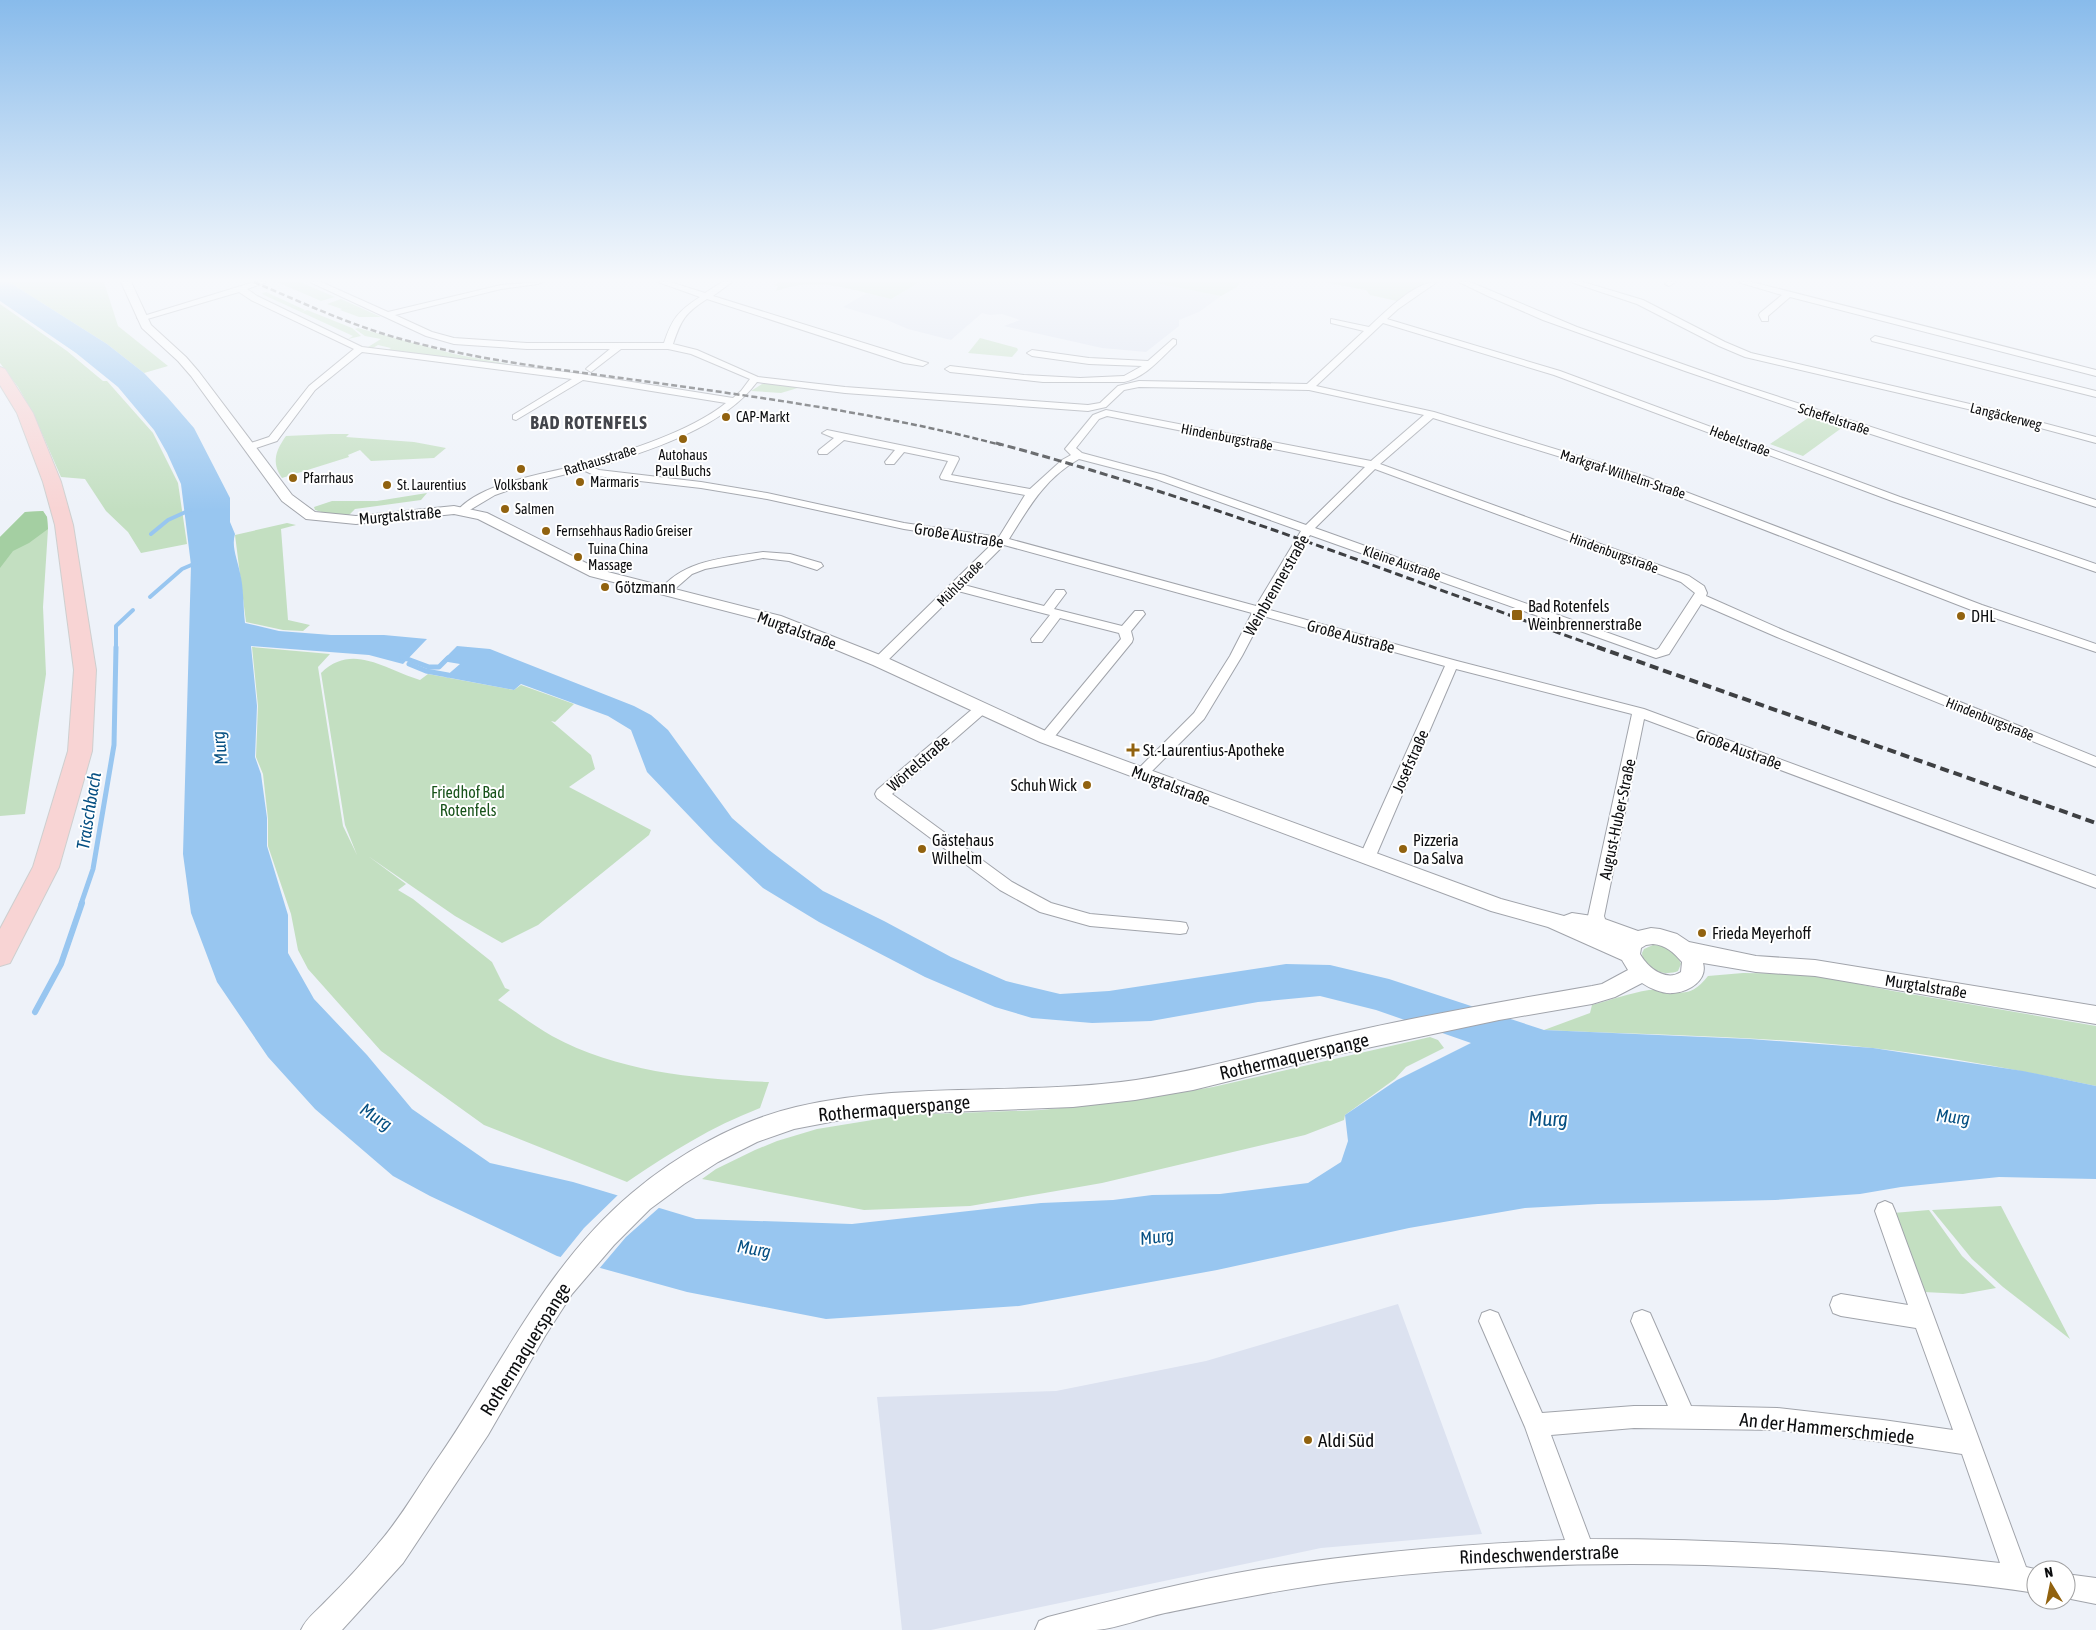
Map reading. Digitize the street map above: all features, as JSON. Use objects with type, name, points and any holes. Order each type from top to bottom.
[{"type":"main road","points":[[0,372],[26,413],[52,482],[64,526],[85,670],[80,751],[46,867],[0,955]]},
{"type":"main road","points":[[0,928],[14,903],[46,867]]},
{"type":"street","name":"Murgtalstraße","points":[[181,358],[195,374],[287,498],[311,516],[356,520],[438,510],[463,511],[482,516],[595,573],[774,619],[879,661],[981,710],[1046,738],[1498,906],[1553,920],[1633,946],[1651,936],[1659,937],[1668,939],[1684,949],[1756,964],[1814,968],[2096,1015]]},
{"type":"street","points":[[249,447],[273,440],[312,388],[349,358]]},
{"type":"street","points":[[434,358],[581,376],[735,400]]},
{"type":"street","points":[[591,369],[604,358]]},
{"type":"street","name":"Hindenburgstraße","points":[[709,358],[755,379],[846,390],[1098,411],[1373,465],[1685,579],[1700,588],[1702,593],[1698,598],[1781,634],[2096,762]]},
{"type":"street","points":[[898,358],[923,363]]},
{"type":"street","points":[[1068,358],[1148,364]]},
{"type":"street","points":[[1078,455],[1070,449],[1096,417],[1102,405],[1155,358]]},
{"type":"street","points":[[1309,387],[1340,358]]},
{"type":"street","name":"Hebelstraße","points":[[1510,358],[1557,372],[1888,496],[2096,568]]},
{"type":"street","name":"Scheffelstraße","points":[[1656,358],[1845,423],[2096,504]]},
{"type":"street","name":"Langäckerweg","points":[[1761,358],[1995,413],[2096,440]]},
{"type":"street","points":[[1983,358],[2004,363],[2096,373]]},
{"type":"street","points":[[1983,358],[2004,363],[2020,373],[2096,394]]},
{"type":"street","name":"Markgraf-Wilhelm-Straße","points":[[950,369],[1085,381],[1309,387],[1431,414],[1640,478],[1978,608],[2096,648]]},
{"type":"street","points":[[516,416],[581,376]]},
{"type":"street","name":"Rathausstraße","points":[[463,511],[476,501],[504,487],[540,476],[585,467],[636,450],[691,426],[719,412],[743,394],[755,379]]},
{"type":"street","name":"Weinbrennerstraße","points":[[1141,774],[1199,716],[1236,656],[1259,611],[1308,529],[1373,465],[1431,414]]},
{"type":"street","points":[[827,433],[954,459],[945,477],[1032,493]]},
{"type":"street","points":[[823,452],[841,436]]},
{"type":"street","points":[[890,462],[901,448]]},
{"type":"street","name":"Mühlstraße","points":[[879,661],[958,587],[1002,541],[1032,493],[1066,462],[1078,455]]},
{"type":"street","name":"Kleine Austraße","points":[[1078,455],[1160,477],[1656,654],[1664,651],[1698,598]]},
{"type":"street","name":"Große Austraße","points":[[585,467],[596,473],[701,485],[767,496],[904,526],[1002,541],[1452,664],[1639,712],[2096,882]]},
{"type":"street","points":[[666,591],[688,571],[702,566],[763,555],[790,558],[818,566]]},
{"type":"street","points":[[958,587],[1125,631]]},
{"type":"street","points":[[1037,639],[1060,593]]},
{"type":"street","points":[[1046,738],[1126,639],[1125,631],[1139,614]]},
{"type":"street","name":"Josefstraße","points":[[1367,858],[1452,664]]},
{"type":"street","name":"Wörtelstraße","points":[[981,710],[882,794],[1006,886],[1046,908],[1090,920],[1180,928]]},
{"type":"street","name":"August-Huber-Straße","points":[[1598,925],[1596,916],[1639,712]]},
{"type":"street","name":"Murgtalstraße","points":[[1553,920],[1598,925],[1633,946]]},
{"type":"street","points":[[1633,946],[1636,967],[1643,973]]},
{"type":"street","points":[[1684,949],[1690,956],[1694,970]]},
{"type":"street","name":"Murgtalstraße","points":[[1643,973],[1664,983],[1678,983],[1689,979],[1694,970],[1756,964]]},
{"type":"street","name":"Rothermaquerspange","points":[[332,1625],[392,1552],[478,1425],[535,1326],[563,1285],[605,1236],[641,1201],[709,1154],[749,1134],[794,1118],[846,1109],[896,1104],[1028,1100],[1134,1090],[1193,1080],[1334,1045],[1498,1011],[1599,993],[1643,973]]},
{"type":"street","points":[[1885,1211],[1969,1444],[2026,1577]]},
{"type":"street","points":[[1841,1305],[1923,1318]]},
{"type":"street","points":[[1490,1321],[1536,1425],[1581,1550]]},
{"type":"street","points":[[1642,1321],[1684,1418]]},
{"type":"street","name":"An der Hammerschmiede","points":[[1536,1425],[1634,1417],[1777,1419],[1883,1431],[1969,1444]]},
{"type":"street","name":"Rindeschwenderstraße","points":[[1048,1630],[1120,1609],[1327,1570],[1435,1558],[1581,1550],[1734,1551],[1865,1562],[2026,1579]]},
{"type":"street","points":[[2076,1588],[2096,1591]]},
{"type":"shaded area","points":[[1398,1304],[1482,1534],[1321,1548],[931,1630],[902,1630],[877,1397],[1056,1391],[1206,1361]]},
{"type":"green space","points":[[0,358],[75,358],[103,381],[107,381],[153,433],[178,483],[187,544],[141,553],[128,532],[106,511],[85,479],[61,477],[34,415],[18,387],[0,363]]},
{"type":"green space","points":[[125,358],[158,358],[168,366],[144,373]]},
{"type":"green space","points":[[450,358],[476,358],[514,365]]},
{"type":"green space","points":[[770,383],[801,387],[781,393],[751,391],[762,384]]},
{"type":"green space","points":[[1811,416],[1843,427],[1803,456],[1770,444]]},
{"type":"green space","points":[[349,434],[346,437],[414,442],[446,448],[434,458],[371,461],[360,450],[348,455],[349,457],[282,478],[277,467],[276,456],[286,436]]},
{"type":"green space","points":[[427,493],[421,500],[355,509],[349,515],[325,513],[315,510],[314,507],[332,501],[377,501]]},
{"type":"green space","points":[[43,511],[47,517],[48,529],[43,607],[46,674],[25,814],[0,816],[0,537],[25,512]]},
{"type":"green space","points":[[43,511],[47,517],[48,529],[29,543],[13,551],[0,568],[0,537],[25,512]]},
{"type":"green space","points":[[287,523],[296,525],[281,529],[288,620],[310,625],[303,631],[283,630],[246,622],[235,535]]},
{"type":"green space","name":"Friedhof Bad Rotenfels","points":[[252,647],[330,654],[318,667],[343,826],[357,855],[345,825],[321,673],[333,664],[357,659],[382,665],[420,680],[428,674],[514,690],[521,685],[574,704],[555,722],[551,721],[591,755],[595,769],[569,787],[651,830],[649,835],[538,925],[502,943],[455,916],[368,856],[406,884],[398,890],[413,899],[492,962],[505,988],[510,990],[498,1000],[552,1036],[603,1058],[630,1066],[686,1076],[769,1082],[760,1108],[725,1123],[692,1141],[659,1160],[627,1182],[484,1125],[381,1051],[308,969],[298,950],[291,914],[268,846],[268,819],[263,774],[256,757],[258,706]]},
{"type":"green space","points":[[1653,945],[1662,946],[1674,952],[1681,964],[1678,971],[1672,973],[1661,972],[1646,963],[1642,953],[1644,949]]},
{"type":"green space","points":[[1743,973],[1809,974],[1893,991],[2096,1026],[2096,1086],[2012,1069],[1872,1048],[1749,1038],[1544,1030],[1590,1013],[1592,1005],[1649,990],[1686,992],[1700,985],[1708,976]]},
{"type":"green space","points":[[1430,1037],[1438,1040],[1444,1048],[1406,1067],[1395,1079],[1345,1115],[1344,1120],[1305,1135],[1102,1183],[970,1206],[864,1210],[702,1179],[716,1169],[755,1150],[817,1129],[903,1115],[1041,1110],[1121,1102],[1213,1087]]},
{"type":"green space","points":[[2001,1206],[2070,1339],[2003,1287],[1972,1259],[1932,1210]]},
{"type":"green space","points":[[1929,1210],[1962,1256],[1996,1288],[1963,1294],[1924,1292],[1893,1213]]},
{"type":"water","name":"Murg","points":[[82,358],[125,358],[144,373],[194,428],[230,498],[230,522],[235,534],[234,549],[242,585],[245,623],[279,631],[331,635],[384,635],[427,639],[403,664],[369,655],[251,646],[257,706],[255,757],[261,774],[267,818],[267,846],[288,915],[288,953],[314,999],[367,1055],[412,1109],[490,1163],[573,1182],[696,1219],[852,1224],[1041,1203],[1113,1200],[1152,1195],[1220,1194],[1308,1183],[1341,1162],[1348,1141],[1345,1115],[1397,1080],[1471,1043],[1376,1010],[1320,996],[1258,1002],[1151,1021],[1092,1023],[1032,1018],[995,1007],[925,977],[819,922],[763,888],[714,842],[647,772],[631,730],[608,716],[521,684],[514,690],[445,677],[460,664],[442,661],[457,646],[490,649],[634,706],[651,715],[668,730],[732,818],[769,850],[823,891],[951,957],[1006,981],[1060,994],[1109,991],[1286,964],[1330,965],[1389,979],[1544,1030],[1750,1039],[1873,1048],[2023,1071],[2096,1086],[2096,1179],[1999,1177],[1901,1187],[1860,1194],[1775,1200],[1598,1204],[1525,1208],[1409,1228],[1217,1270],[1019,1306],[826,1319],[687,1292],[557,1256],[430,1196],[393,1176],[315,1109],[268,1057],[217,982],[191,913],[183,854],[191,565],[181,484],[154,430],[118,387]]},
{"type":"pier","points":[[620,1193],[661,1206],[626,1237],[598,1270],[559,1259],[584,1228]]},
{"type":"waterway","points":[[151,534],[168,520],[190,510]]},
{"type":"waterway","name":"Traischbach","points":[[150,597],[182,569],[196,563]]},
{"type":"waterway","name":"Traischbach","points":[[116,647],[116,626],[133,610]]},
{"type":"waterway","name":"Traischbach","points":[[81,904],[93,869],[114,745],[116,647]]},
{"type":"waterway","points":[[402,657],[429,667],[439,667],[448,658]]},
{"type":"waterway","points":[[409,664],[426,671],[448,675]]},
{"type":"waterway","name":"Traischbach","points":[[35,1012],[61,964],[82,903]]},
{"type":"railway","points":[[489,358],[538,367],[717,391],[860,414],[954,433],[1001,445]]},
{"type":"railway","points":[[996,443],[1149,488],[1225,513],[1601,648]]},
{"type":"railway","points":[[1597,647],[2096,823]]},
{"type":"place","name":"CAP-Markt","points":[[726,417]]},
{"type":"place","name":"Autohaus Paul Buchs","points":[[683,439]]},
{"type":"place","name":"Volksbank","points":[[521,469]]},
{"type":"place","name":"Pfarrhaus","points":[[293,478]]},
{"type":"place","name":"Marmaris","points":[[580,482]]},
{"type":"place","name":"St. Laurentius","points":[[387,485]]},
{"type":"place","name":"Salmen","points":[[505,509]]},
{"type":"place","name":"Fernsehhaus Radio Greiser","points":[[546,531]]},
{"type":"place","name":"Tuina China Massage","points":[[578,557]]},
{"type":"place","name":"Götzmann","points":[[605,587]]},
{"type":"place","name":"Bad Rotenfels Weinbrennerstraße","points":[[1517,615]]},
{"type":"place","name":"DHL","points":[[1961,616]]},
{"type":"place","name":"St.-Laurentius-Apotheke","points":[[1133,750]]},
{"type":"place","name":"Schuh Wick","points":[[1087,785]]},
{"type":"place","name":"Gästehaus Wilhelm","points":[[922,849]]},
{"type":"place","name":"Pizzeria Da Salva","points":[[1403,849]]},
{"type":"place","name":"Frieda Meyerhoff","points":[[1702,933]]},
{"type":"place","name":"Aldi Süd","points":[[1308,1440]]},
{"type":"district","name":"BAD ROTENFELS","points":[[589,423]]}]
